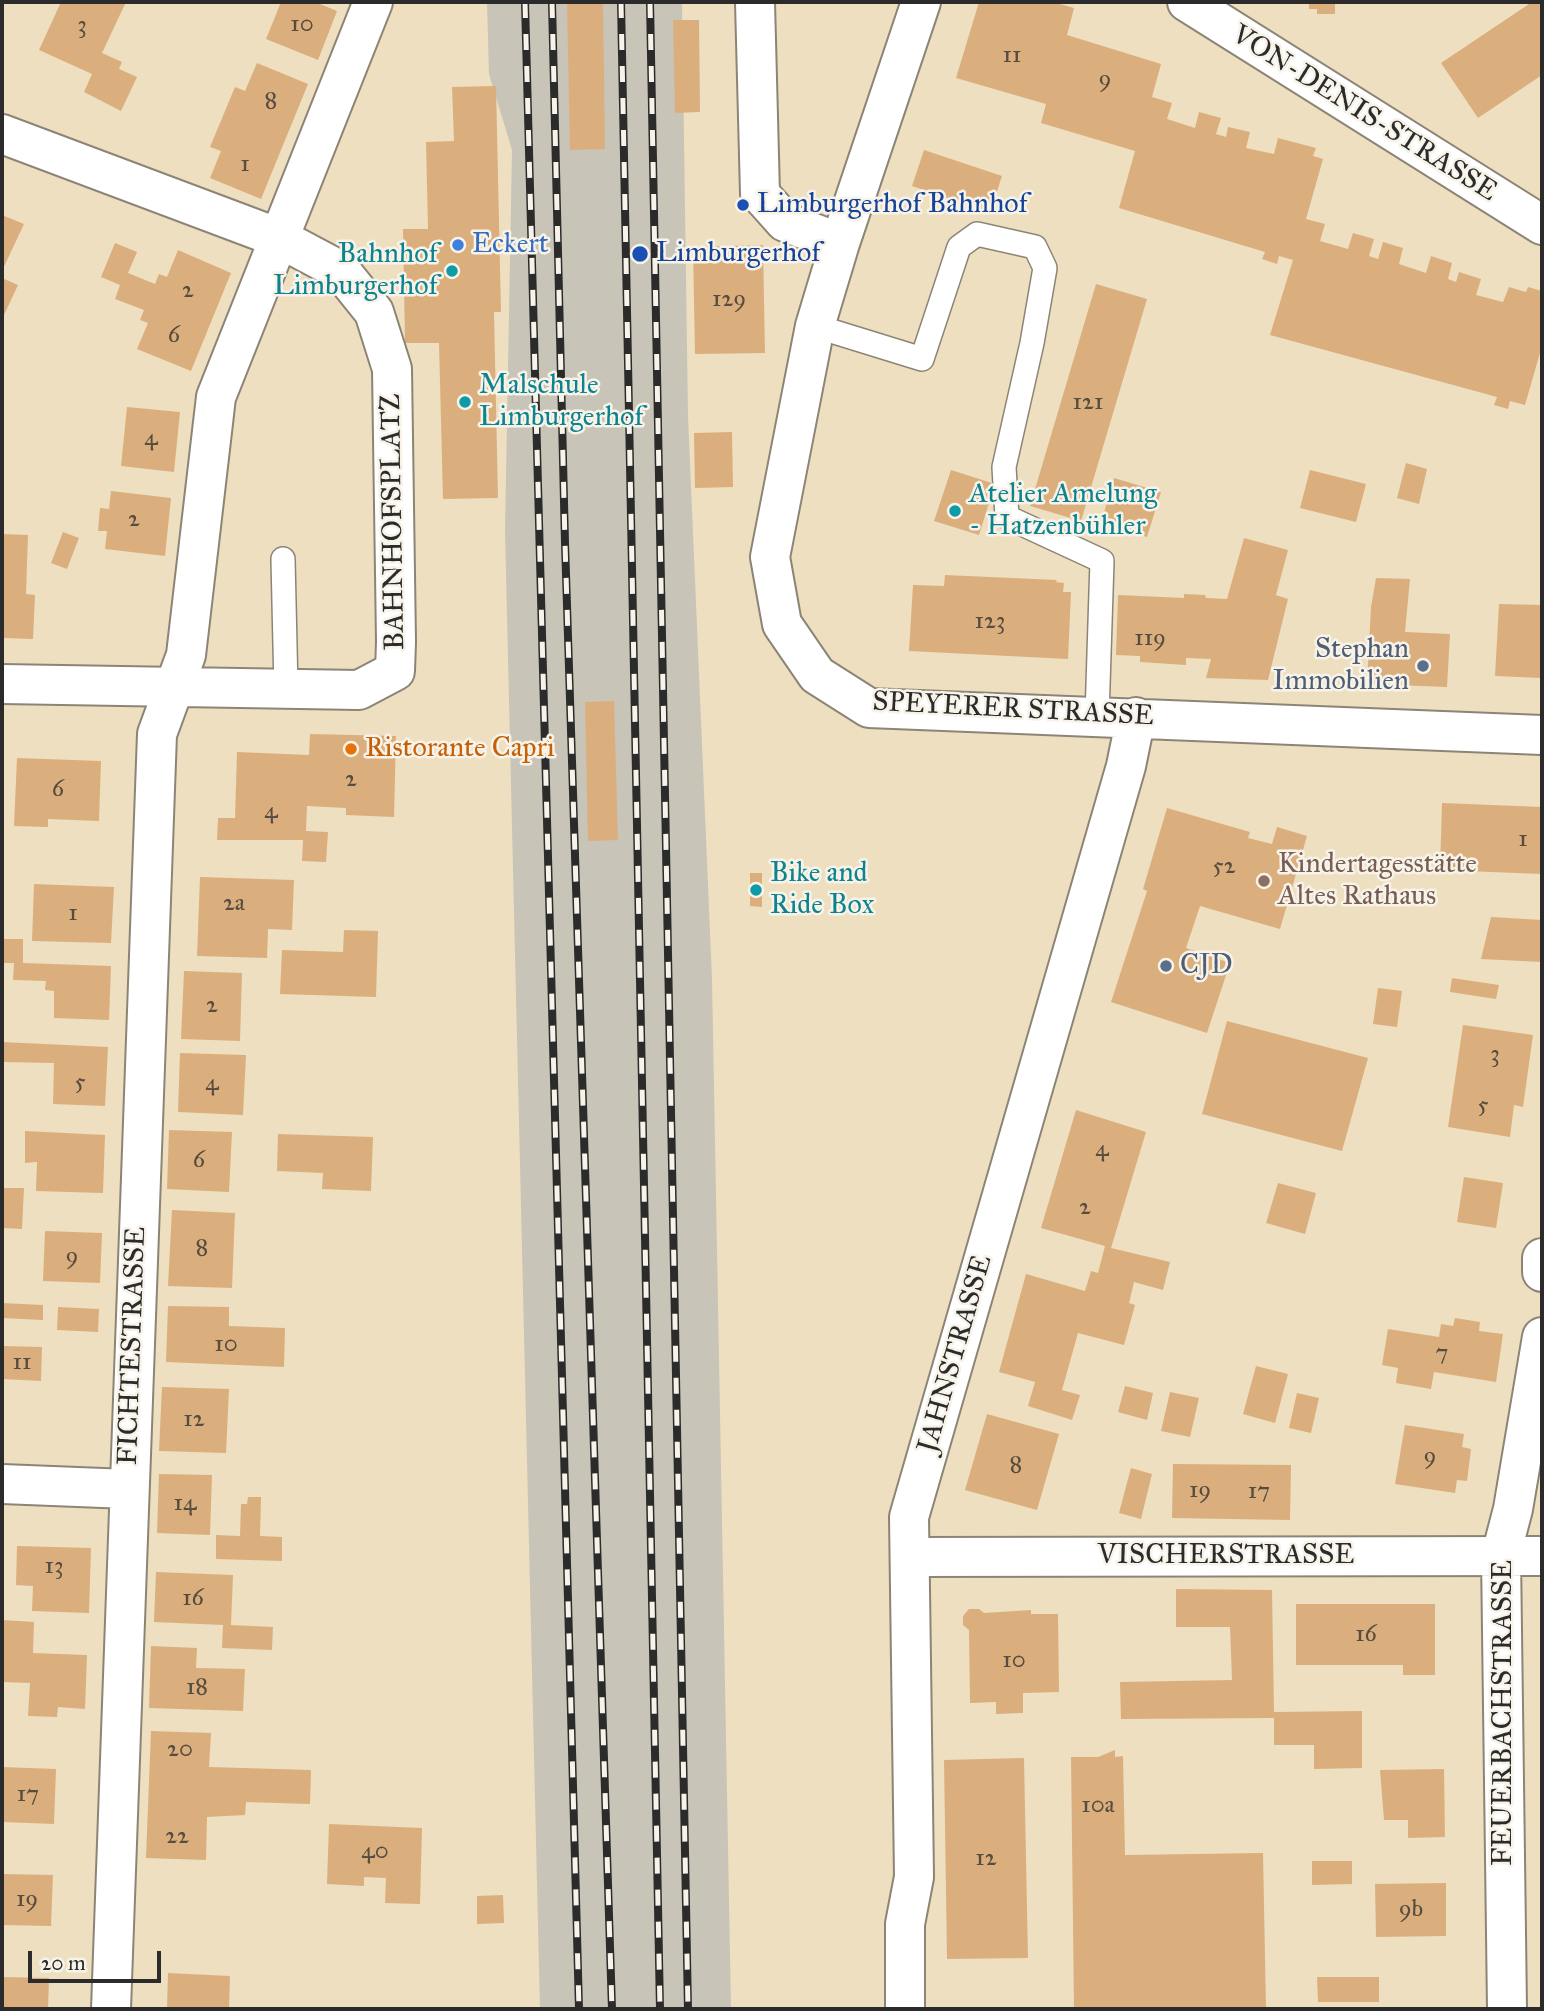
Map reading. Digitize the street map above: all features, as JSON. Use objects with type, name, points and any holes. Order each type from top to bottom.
[{"type":"street","points":[[174,686],[186,655],[216,397],[373,2]]},
{"type":"street","points":[[755,2],[760,194],[785,222],[840,243]]},
{"type":"street","name":"SPEYERER STRASSE","points":[[921,2],[840,243],[816,326],[770,557],[782,624],[817,675],[869,708],[1542,735]]},
{"type":"street","name":"VON-DENIS-STRASSE","points":[[1186,2],[1542,225]]},
{"type":"street","points":[[2,134],[279,238]]},
{"type":"street","name":"BAHNHOFSPLATZ","points":[[2,684],[359,690],[396,671],[392,369],[374,312],[341,271],[279,238]]},
{"type":"street","name":"FICHTESTRASSE","points":[[111,2009],[157,734],[174,686]]},
{"type":"street","name":"JAHNSTRASSE","points":[[905,2009],[905,1924],[914,1877],[909,1517],[1126,766],[1136,717]]},
{"type":"street","points":[[1542,1258],[1542,1272]]},
{"type":"street","name":"FEUERBACHSTRASSE","points":[[1507,2009],[1501,1555],[1514,1509],[1542,1337]]},
{"type":"street","points":[[2,1484],[128,1489]]},
{"type":"street","name":"VISCHERSTRASSE","points":[[909,1557],[1542,1556]]},
{"type":"lane","points":[[816,326],[922,359],[959,247],[977,234],[1035,247],[1045,268],[1032,343],[1004,467],[1007,517],[1102,561],[1097,716]]},
{"type":"lane","points":[[283,559],[286,689]]},
{"type":"shaded area","points":[[487,2],[682,2],[688,416],[712,979],[731,2009],[540,2009],[505,531],[512,150],[489,74]]},
{"type":"building","points":[[61,2],[126,2],[102,53],[122,62],[119,69],[137,77],[121,111],[84,92],[92,74],[39,50]]},
{"type":"building","points":[[281,2],[315,2],[337,11],[318,60],[266,39]]},
{"type":"building","points":[[567,2],[603,2],[605,149],[570,150]]},
{"type":"building","points":[[979,2],[1053,2],[1074,8],[1067,35],[1161,64],[1152,97],[1172,103],[1167,119],[1195,128],[1199,112],[1221,118],[1216,134],[1226,137],[1228,127],[1250,132],[1246,148],[1274,154],[1278,138],[1316,148],[1313,156],[1323,159],[1306,219],[1325,224],[1320,241],[1348,249],[1353,233],[1374,239],[1369,256],[1378,259],[1383,242],[1403,248],[1399,264],[1426,273],[1431,256],[1452,263],[1448,279],[1456,282],[1459,272],[1481,279],[1476,295],[1503,302],[1509,287],[1526,292],[1528,287],[1542,291],[1542,346],[1525,405],[1510,401],[1508,409],[1494,405],[1497,397],[1270,335],[1293,260],[1279,256],[1277,264],[1262,259],[1265,252],[1119,208],[1135,151],[1041,123],[1046,104],[956,78]]},
{"type":"building","points":[[1309,2],[1335,2],[1335,14],[1317,14],[1317,9],[1309,9]]},
{"type":"building","points":[[1532,2],[1542,2],[1542,75],[1478,118],[1441,63]]},
{"type":"building","points":[[673,20],[699,20],[700,112],[675,113]]},
{"type":"building","points":[[257,63],[308,84],[261,199],[210,178],[221,151],[210,147],[235,87],[245,91]]},
{"type":"building","name":"Bahnhof Limburgerhof","points":[[496,86],[501,312],[494,312],[498,498],[443,499],[439,343],[405,343],[403,229],[428,229],[426,142],[454,141],[452,87]]},
{"type":"building","points":[[924,150],[1002,176],[990,212],[912,186]]},
{"type":"building","points":[[2,215],[24,224],[2,271]]},
{"type":"building","points":[[115,243],[137,252],[128,273],[155,284],[159,274],[167,277],[178,250],[231,273],[191,371],[137,349],[148,323],[140,320],[144,310],[115,299],[120,285],[101,277]]},
{"type":"building","points":[[763,245],[765,353],[695,354],[693,247]]},
{"type":"building","points":[[2,278],[18,285],[4,315],[2,314]]},
{"type":"building","points":[[1096,284],[1147,299],[1081,521],[1030,506]]},
{"type":"building","points":[[127,407],[180,412],[174,472],[121,466]]},
{"type":"building","points":[[732,432],[733,487],[695,488],[694,433]]},
{"type":"building","points":[[1406,463],[1427,469],[1419,504],[1397,498]]},
{"type":"building","points":[[951,470],[995,484],[979,535],[934,521]]},
{"type":"building","points":[[1310,470],[1366,484],[1356,522],[1300,508]]},
{"type":"building","points":[[1114,478],[1161,492],[1147,537],[1101,523]]},
{"type":"building","points":[[111,491],[171,498],[165,556],[105,549],[107,531],[98,531],[100,508],[109,509]]},
{"type":"building","points":[[63,532],[79,538],[67,569],[51,563]]},
{"type":"building","points":[[2,534],[28,535],[26,594],[35,595],[33,639],[2,638]]},
{"type":"building","points":[[1244,538],[1288,550],[1276,595],[1288,599],[1268,680],[1206,678],[1211,659],[1186,658],[1186,665],[1140,662],[1140,656],[1116,655],[1118,595],[1184,598],[1184,594],[1227,599]]},
{"type":"building","points":[[945,575],[1057,580],[1056,582],[1064,583],[1063,592],[1071,592],[1068,659],[909,651],[913,585],[944,586]]},
{"type":"building","points":[[1376,578],[1410,579],[1405,632],[1450,634],[1447,687],[1367,684],[1371,607]]},
{"type":"building","points":[[1499,604],[1542,605],[1542,678],[1495,676]]},
{"type":"building","points":[[614,701],[618,840],[588,841],[585,702]]},
{"type":"building","points":[[310,734],[396,736],[394,817],[346,815],[346,808],[307,806],[306,831],[328,832],[326,862],[302,861],[303,840],[217,840],[218,818],[235,818],[237,752],[309,755]]},
{"type":"building","points":[[17,758],[101,761],[99,821],[48,819],[48,827],[14,826]]},
{"type":"building","points":[[1442,803],[1542,807],[1542,874],[1440,870]]},
{"type":"building","points":[[1167,808],[1250,832],[1248,838],[1272,844],[1277,827],[1307,836],[1280,929],[1200,906],[1186,948],[1230,963],[1207,1033],[1111,1002],[1147,891],[1143,889]]},
{"type":"building","name":"Bike and Ride Box","points":[[750,873],[762,873],[762,907],[750,906]]},
{"type":"building","points":[[200,877],[294,880],[292,930],[268,929],[267,958],[197,956]]},
{"type":"building","points":[[34,884],[114,887],[111,943],[32,941]]},
{"type":"building","points":[[1491,917],[1542,920],[1542,962],[1481,959]]},
{"type":"building","points":[[344,930],[378,931],[376,997],[280,994],[282,950],[343,952]]},
{"type":"building","points":[[2,939],[23,939],[23,963],[111,966],[109,1020],[54,1018],[54,991],[45,990],[46,981],[13,980],[14,963],[2,963]]},
{"type":"building","points":[[184,971],[242,973],[240,1041],[181,1039]]},
{"type":"building","points":[[1452,978],[1499,985],[1496,999],[1450,992]]},
{"type":"building","points":[[1378,988],[1402,991],[1397,1027],[1373,1024]]},
{"type":"building","points":[[1227,1021],[1368,1058],[1342,1151],[1202,1114]]},
{"type":"building","points":[[1463,1025],[1533,1035],[1523,1107],[1514,1105],[1510,1137],[1448,1127]]},
{"type":"building","points":[[2,1042],[108,1047],[105,1106],[53,1104],[54,1063],[2,1062]]},
{"type":"building","points":[[180,1053],[246,1055],[243,1115],[178,1112]]},
{"type":"building","points":[[1076,1110],[1146,1132],[1111,1248],[1170,1262],[1163,1290],[1134,1282],[1129,1303],[1135,1305],[1124,1345],[1078,1333],[1062,1390],[1080,1395],[1072,1420],[1028,1406],[1035,1382],[999,1372],[1026,1274],[1085,1291],[1091,1271],[1098,1273],[1105,1246],[1041,1228]]},
{"type":"building","points":[[169,1130],[232,1132],[229,1192],[167,1189]]},
{"type":"building","points":[[25,1131],[105,1135],[103,1193],[36,1191],[37,1162],[25,1163]]},
{"type":"building","points":[[278,1134],[373,1137],[371,1191],[322,1189],[323,1173],[277,1171]]},
{"type":"building","points":[[1464,1177],[1503,1183],[1496,1228],[1457,1222]]},
{"type":"building","points":[[1278,1183],[1316,1193],[1305,1234],[1266,1223]]},
{"type":"building","points":[[2,1188],[24,1188],[22,1229],[2,1228]]},
{"type":"building","points":[[172,1210],[235,1213],[232,1288],[168,1286]]},
{"type":"building","points":[[45,1231],[102,1233],[100,1283],[43,1281]]},
{"type":"building","points":[[2,1303],[43,1305],[43,1320],[2,1318]]},
{"type":"building","points":[[168,1306],[229,1307],[229,1326],[285,1328],[284,1367],[166,1362]]},
{"type":"building","points":[[58,1307],[99,1309],[98,1332],[57,1330]]},
{"type":"building","points":[[1455,1318],[1480,1322],[1479,1331],[1503,1334],[1496,1382],[1434,1372],[1431,1389],[1396,1383],[1398,1368],[1382,1365],[1388,1329],[1439,1337],[1441,1324],[1453,1326]]},
{"type":"building","points":[[2,1346],[42,1347],[41,1381],[2,1379]]},
{"type":"building","points":[[1256,1366],[1288,1374],[1275,1423],[1243,1414]]},
{"type":"building","points":[[1125,1386],[1153,1393],[1147,1420],[1118,1412]]},
{"type":"building","points":[[162,1387],[229,1389],[226,1453],[159,1451]]},
{"type":"building","points":[[1170,1392],[1199,1398],[1190,1437],[1161,1431]]},
{"type":"building","points":[[1297,1393],[1319,1398],[1311,1433],[1289,1428]]},
{"type":"building","points":[[987,1414],[1059,1434],[1037,1510],[965,1490]]},
{"type":"building","points":[[1405,1425],[1464,1434],[1462,1447],[1471,1449],[1467,1481],[1457,1480],[1455,1493],[1395,1484]]},
{"type":"building","points":[[1173,1464],[1291,1465],[1290,1520],[1172,1518]]},
{"type":"building","points":[[1131,1468],[1152,1474],[1141,1519],[1119,1513]]},
{"type":"building","points":[[159,1474],[212,1475],[210,1535],[157,1533]]},
{"type":"building","points":[[248,1497],[261,1497],[260,1536],[282,1537],[282,1561],[216,1559],[216,1535],[240,1536],[241,1504],[247,1504]]},
{"type":"building","points":[[17,1546],[91,1548],[89,1613],[32,1611],[33,1586],[16,1585]]},
{"type":"building","points":[[156,1572],[233,1575],[231,1625],[273,1627],[272,1650],[222,1648],[223,1625],[154,1622]]},
{"type":"building","points":[[1176,1589],[1272,1590],[1274,1712],[1362,1711],[1362,1768],[1314,1769],[1314,1745],[1274,1745],[1274,1718],[1121,1719],[1120,1682],[1232,1680],[1230,1627],[1176,1627]]},
{"type":"building","points":[[1296,1604],[1435,1604],[1435,1675],[1403,1675],[1403,1665],[1296,1665]]},
{"type":"building","points":[[969,1609],[979,1609],[984,1613],[1031,1610],[1031,1614],[1058,1614],[1059,1692],[1023,1693],[1023,1713],[996,1714],[996,1702],[970,1703],[969,1630],[963,1625],[963,1616]]},
{"type":"building","points":[[2,1620],[34,1622],[33,1653],[87,1655],[85,1709],[58,1707],[57,1717],[28,1716],[30,1683],[2,1682]]},
{"type":"building","points":[[151,1646],[197,1648],[196,1668],[245,1669],[243,1711],[149,1708]]},
{"type":"building","points":[[151,1731],[211,1733],[209,1767],[311,1770],[310,1804],[246,1802],[245,1815],[207,1817],[206,1860],[146,1858]]},
{"type":"building","points":[[1115,1750],[1115,1757],[1123,1756],[1125,1855],[1263,1853],[1266,2009],[1074,2009],[1071,1757],[1098,1757]]},
{"type":"building","points":[[1024,1758],[1028,1958],[947,1959],[944,1760]]},
{"type":"building","points":[[2,1767],[56,1769],[54,1824],[2,1822]]},
{"type":"building","points":[[1444,1769],[1445,1837],[1408,1838],[1408,1820],[1384,1820],[1380,1770]]},
{"type":"building","points":[[329,1824],[422,1828],[420,1904],[385,1903],[386,1878],[364,1877],[364,1886],[327,1884]]},
{"type":"building","points":[[1312,1861],[1352,1861],[1352,1884],[1312,1885]]},
{"type":"building","points":[[2,1874],[53,1875],[51,1926],[2,1925]]},
{"type":"building","points":[[1446,1883],[1446,1936],[1376,1937],[1375,1884]]},
{"type":"building","points":[[503,1895],[504,1923],[477,1924],[477,1896]]},
{"type":"building","points":[[168,1973],[230,1976],[229,2009],[167,2009]]},
{"type":"building","points":[[2,1977],[49,1978],[48,2009],[2,2009]]},
{"type":"building","points":[[1317,1977],[1379,1977],[1379,2002],[1318,2002]]},
{"type":"railway","points":[[525,2],[579,2009]]},
{"type":"railway","points":[[552,2],[565,543],[612,2009]]},
{"type":"railway","points":[[621,2],[660,2009]]},
{"type":"railway","points":[[650,2],[688,2009]]},
{"type":"place","name":"Limburgerhof Bahnhof","points":[[743,205]]},
{"type":"place","name":"Eckert","points":[[458,245]]},
{"type":"place","name":"Limburgerhof","points":[[640,254]]},
{"type":"place","name":"Bahnhof Limburgerhof","points":[[452,271]]},
{"type":"place","name":"Malschule Limburgerhof","points":[[465,402]]},
{"type":"place","name":"Atelier Amelung - Hatzenbühler","points":[[955,511]]},
{"type":"place","name":"Stephan Immobilien","points":[[1423,666]]},
{"type":"place","name":"Ristorante Capri","points":[[351,749]]},
{"type":"place","name":"Kindertagesstätte Altes Rathaus","points":[[1264,881]]},
{"type":"place","name":"Bike and Ride Box","points":[[756,890]]},
{"type":"place","name":"CJD","points":[[1166,966]]}]
